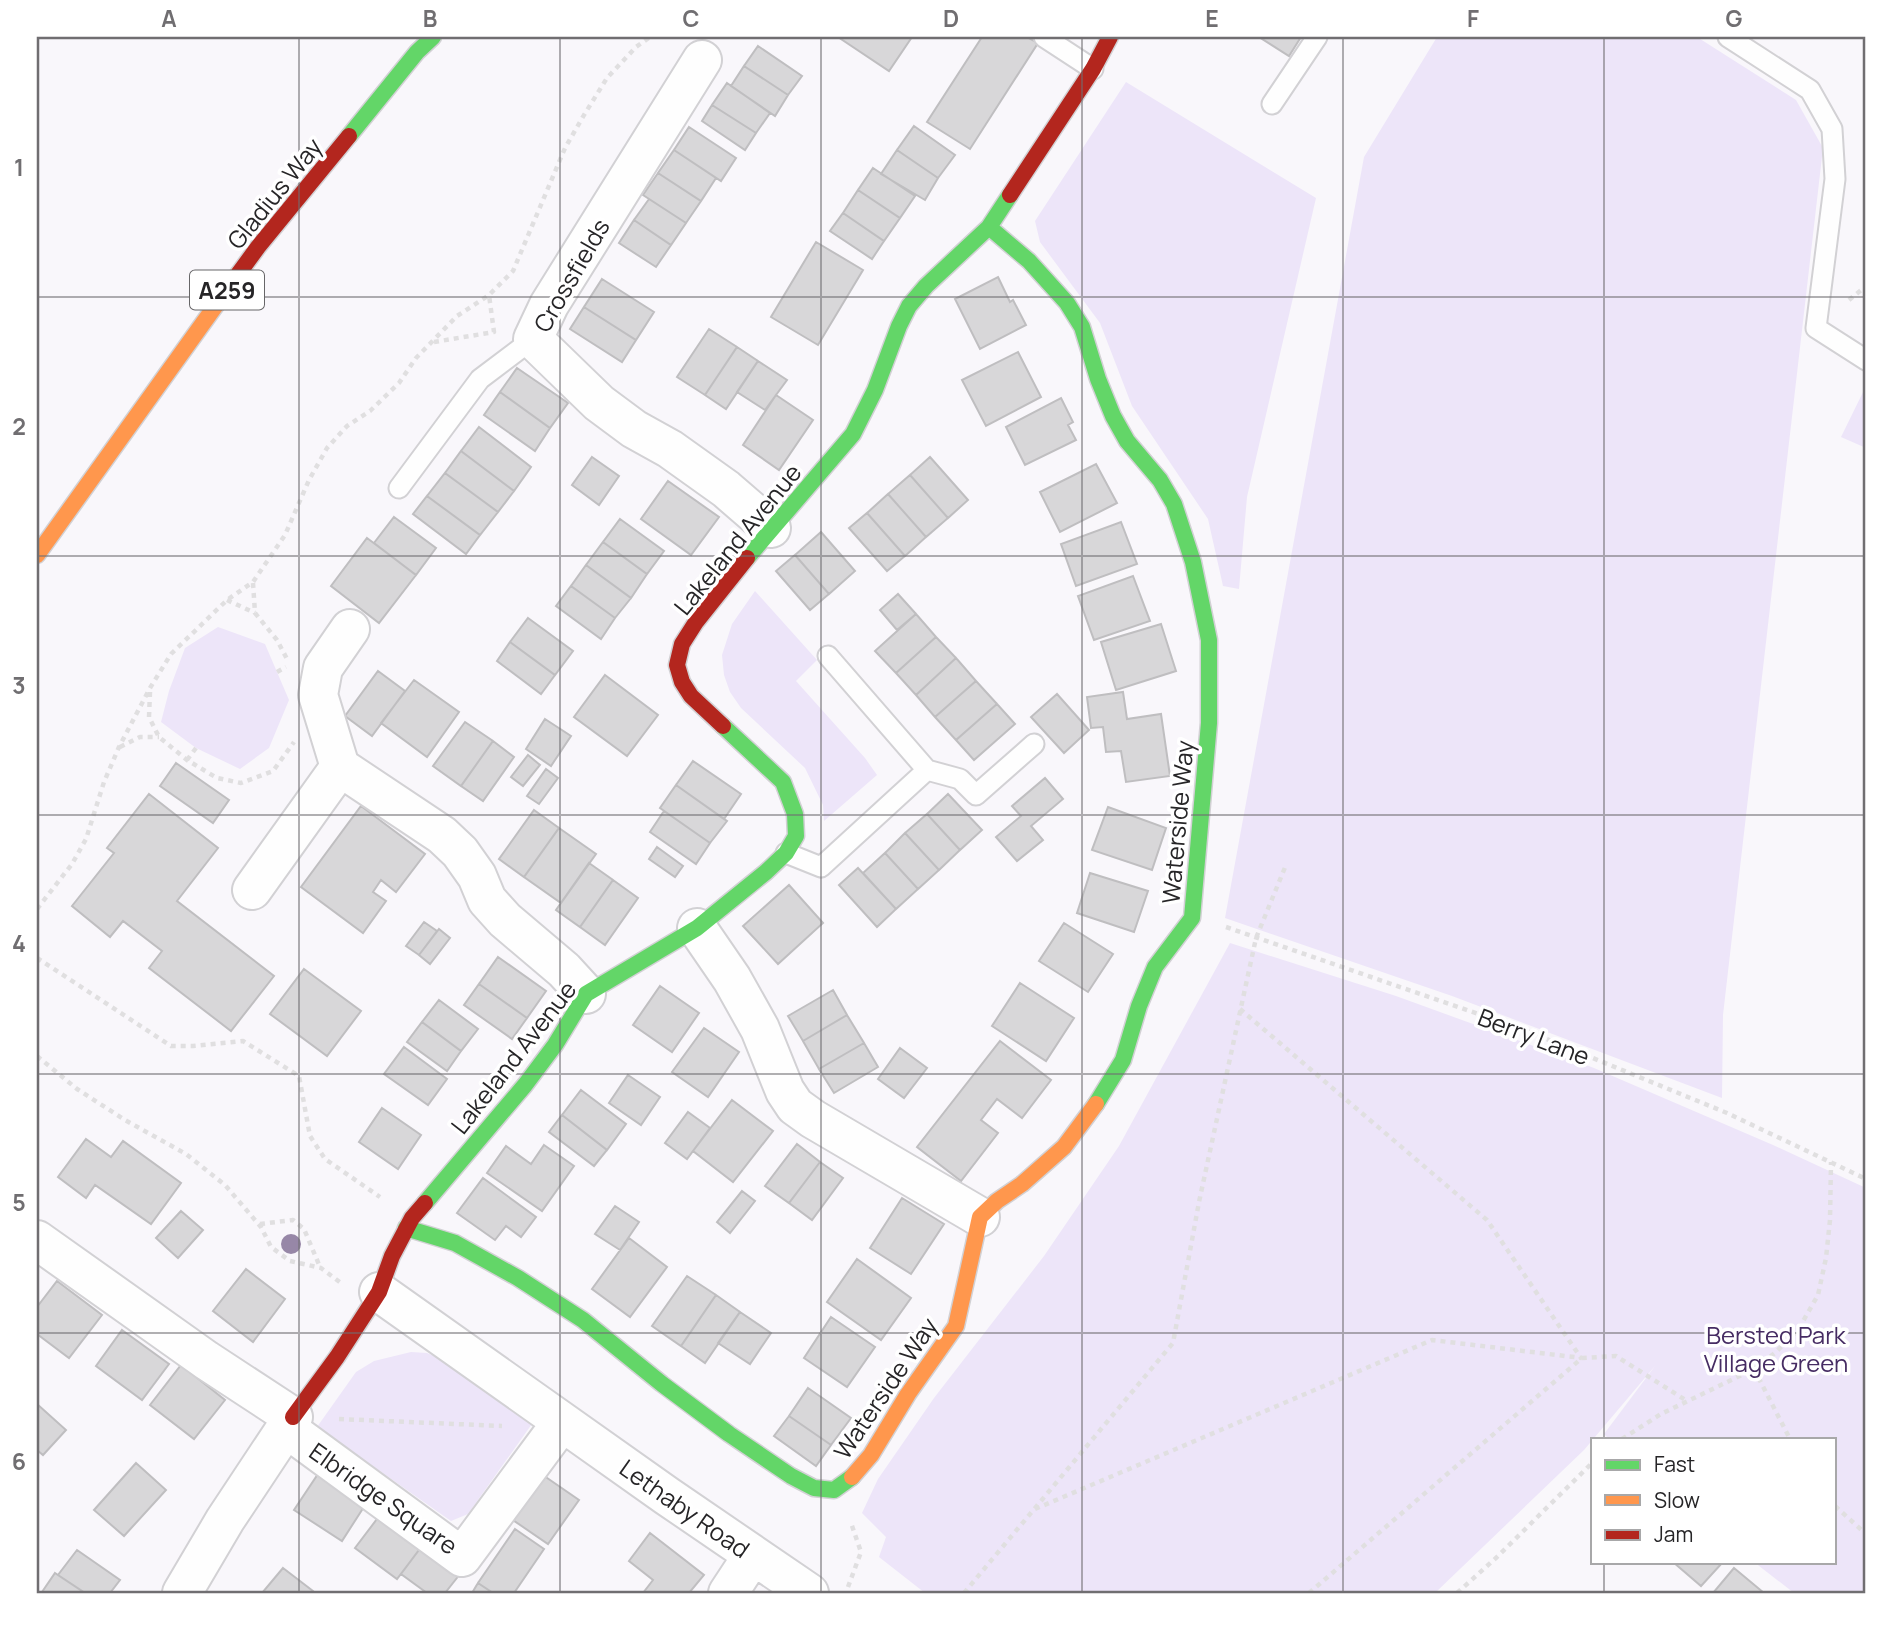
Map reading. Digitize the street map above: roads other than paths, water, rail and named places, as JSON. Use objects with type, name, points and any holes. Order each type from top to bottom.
[{"type":"main road","name":"Gladius Way","points":[[37,555],[258,247],[408,63],[433,37]]},
{"type":"main road","name":"Lakeland Avenue","points":[[289,1422],[374,1300],[409,1223],[525,1085],[555,1045],[586,994],[697,928],[786,853],[796,836],[795,814],[783,782],[691,696],[682,682],[677,666],[682,644],[696,622],[771,528],[853,434],[875,390],[909,306],[926,286],[989,227],[1093,69],[1110,37]]},
{"type":"main road","name":"Waterside Way","points":[[409,1223],[518,1278],[583,1320],[662,1384],[791,1476],[814,1488],[834,1490],[855,1476],[871,1455],[908,1394],[956,1326],[980,1217],[1064,1147],[1094,1110],[1124,1060],[1139,1006],[1155,967],[1192,918],[1209,723],[1209,640],[1193,562],[1174,505],[1160,480],[1127,441],[1113,416],[1082,327],[1068,303],[1029,261],[989,227]]},
{"type":"street","name":"Crossfields","points":[[702,60],[549,305],[533,339],[598,403],[726,489],[771,528]]},
{"type":"street","points":[[350,629],[323,668],[310,698],[340,767],[442,835],[460,852],[477,876],[487,900],[564,970],[586,994]]},
{"type":"street","points":[[252,890],[340,767]]},
{"type":"street","points":[[697,928],[732,979],[760,1029],[785,1091],[795,1106],[980,1217]]},
{"type":"street","name":"Elbridge Square","points":[[37,1240],[289,1422],[462,1557],[562,1422]]},
{"type":"street","points":[[374,1300],[562,1422]]},
{"type":"street","points":[[182,1593],[225,1520],[289,1422]]},
{"type":"street","name":"Lethaby Road","points":[[562,1422],[809,1593]]},
{"type":"street","points":[[727,1593],[753,1555]]},
{"type":"lane","points":[[1044,37],[1093,69]]},
{"type":"lane","points":[[1272,104],[1317,37]]},
{"type":"lane","points":[[1728,37],[1810,90],[1832,129],[1835,179],[1816,328],[1866,360]]},
{"type":"lane","points":[[399,488],[480,379],[533,339]]},
{"type":"lane","points":[[828,656],[927,771],[960,779],[976,795],[1034,744]]},
{"type":"lane","points":[[786,853],[821,867],[927,771]]},
{"type":"park label","name":"Bersted Park Village Green","points":[[1776,1348]]}]
